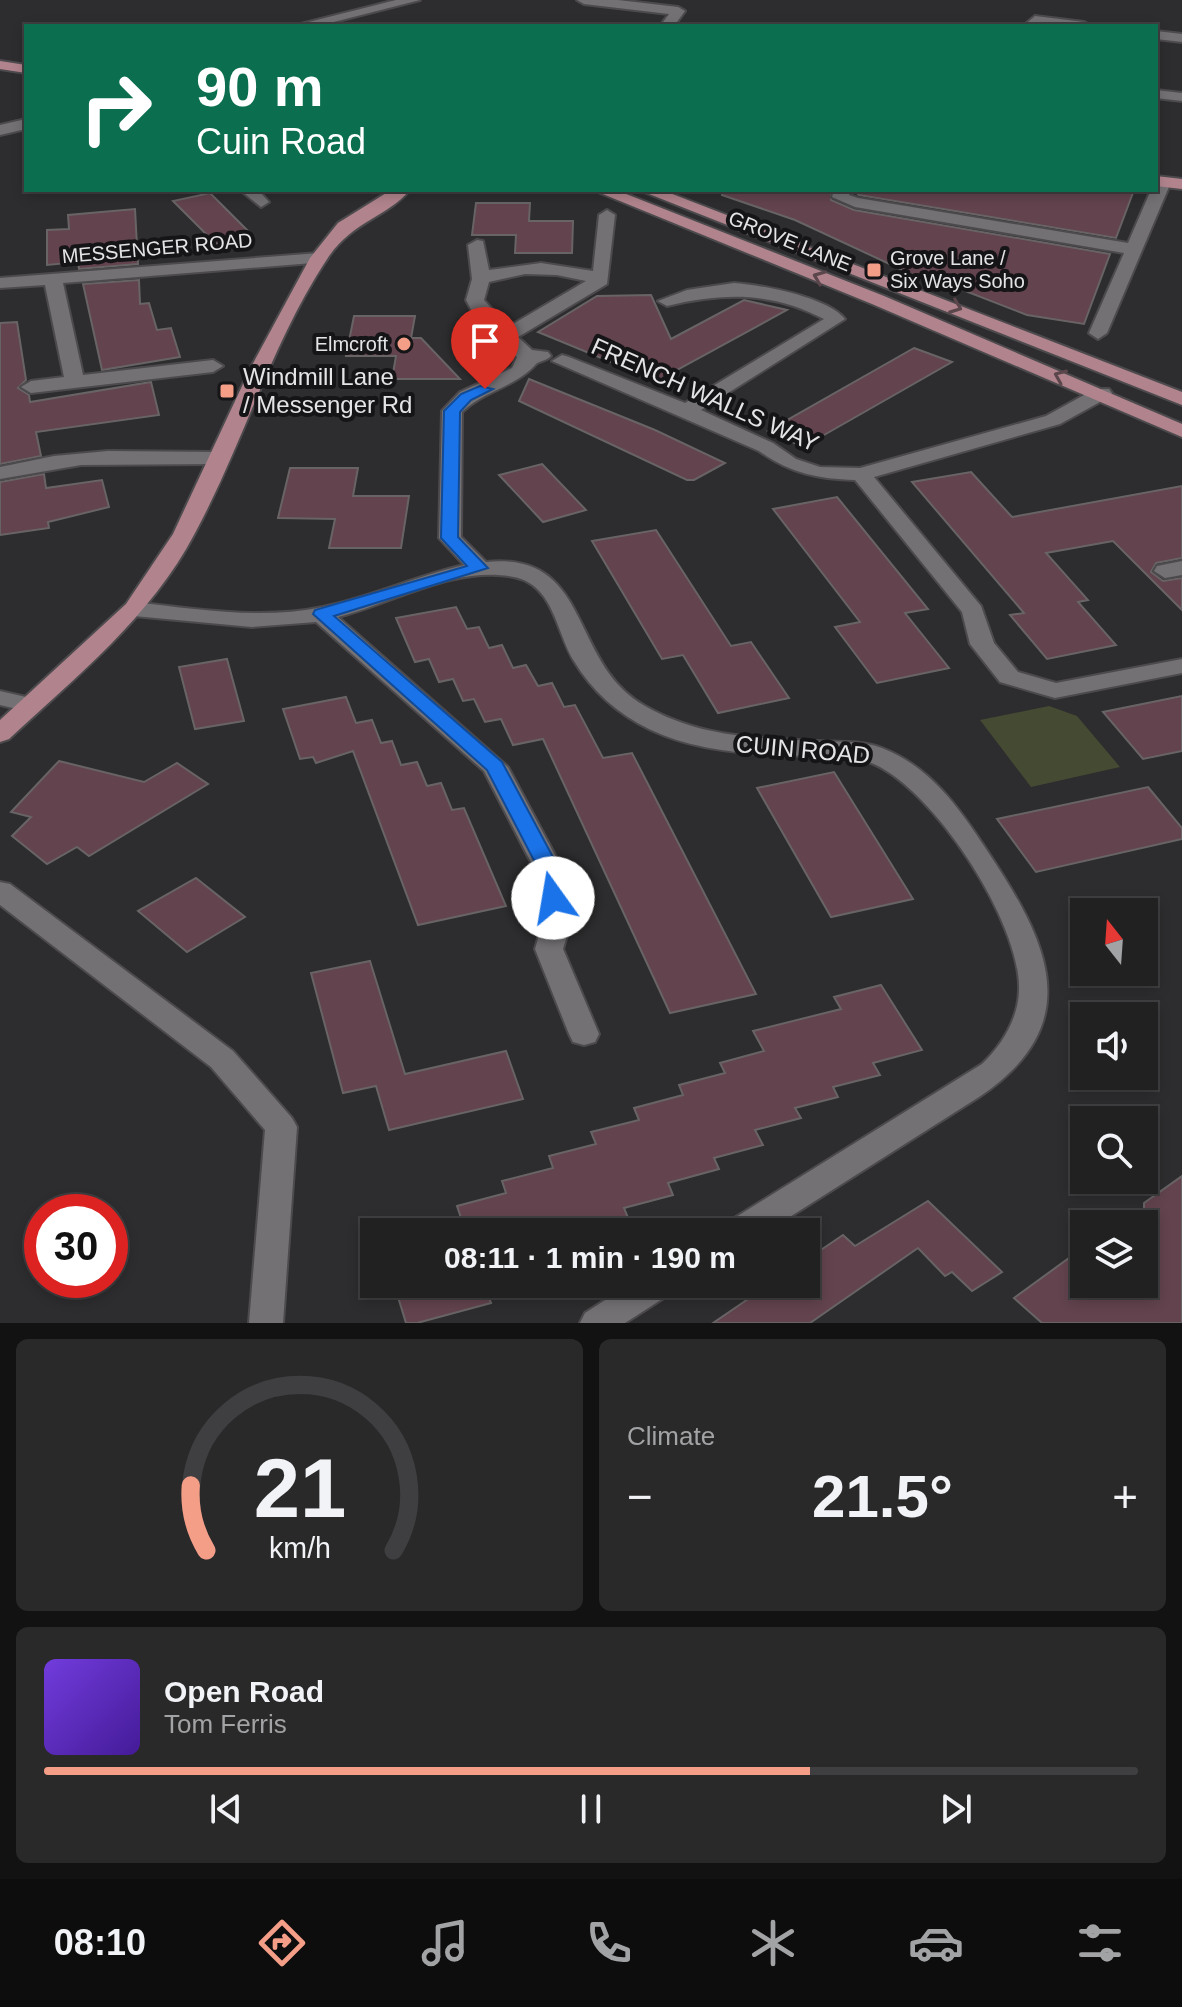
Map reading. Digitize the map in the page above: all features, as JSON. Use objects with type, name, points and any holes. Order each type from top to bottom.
[{"type":"main road","points":[[0,49],[24,53]]},
{"type":"main road","points":[[0,65],[24,69]]},
{"type":"main road","points":[[1159,181],[1182,184]]},
{"type":"main road","points":[[344,227],[348,213],[370,192]]},
{"type":"main road","points":[[0,734],[134,609],[184,534],[217,458],[319,258],[344,227],[399,192]]},
{"type":"main road","name":"GROVE LANE","points":[[606,192],[1102,393],[1182,431]]},
{"type":"main road","name":"GROVE LANE","points":[[652,192],[939,301],[1182,399]]},
{"type":"street","points":[[309,24],[413,0]]},
{"type":"street","points":[[584,0],[678,11],[668,24]]},
{"type":"street","points":[[1158,35],[1182,38]]},
{"type":"street","points":[[1158,94],[1182,97]]},
{"type":"street","points":[[0,130],[24,124]]},
{"type":"street","points":[[841,192],[840,197],[855,202],[1132,249]]},
{"type":"street","points":[[1098,333],[1155,192]]},
{"type":"street","points":[[601,280],[607,215]]},
{"type":"street","points":[[477,245],[481,279],[475,300],[482,313],[506,336],[534,356],[519,372],[466,397],[452,411],[450,538],[479,568]]},
{"type":"street","name":"MESSENGER ROAD","points":[[0,283],[319,258]]},
{"type":"street","points":[[481,279],[499,271],[564,270],[601,280]]},
{"type":"street","points":[[53,279],[75,383]]},
{"type":"street","points":[[506,336],[601,280]]},
{"type":"street","points":[[669,292],[692,295],[746,287],[770,292],[836,319],[686,411]]},
{"type":"street","name":"FRENCH WALLS WAY","points":[[562,361],[686,411],[766,447],[789,463],[818,473],[861,474],[1053,420],[1102,393]]},
{"type":"street","points":[[31,387],[213,366]]},
{"type":"street","points":[[0,473],[50,460],[104,456],[217,458]]},
{"type":"street","points":[[861,474],[973,611],[982,644],[1009,677],[1055,691],[1182,666]]},
{"type":"street","name":"CUIN ROAD","points":[[134,609],[219,618],[277,619],[321,614],[479,568],[519,571],[540,579],[562,599],[577,646],[606,688],[654,722],[706,742],[858,751],[892,762],[930,788],[1018,916],[1033,961],[1034,992],[1029,1019],[999,1066],[762,1218]]},
{"type":"street","points":[[321,614],[495,767],[550,872],[556,925],[549,949],[584,1034]]},
{"type":"street","points":[[0,698],[30,705]]},
{"type":"street","points":[[0,891],[222,1059],[281,1127],[266,1323]]},
{"type":"street","points":[[597,1323],[636,1298]]},
{"type":"green space","points":[[1049,706],[1077,716],[1120,767],[1031,787],[980,720]]},
{"type":"building","points":[[723,192],[831,192],[831,200],[854,210],[1110,254],[1084,324],[1027,315],[950,285],[924,280],[795,220],[722,195]]},
{"type":"building","points":[[855,192],[1133,192],[1116,238]]},
{"type":"building","points":[[210,193],[253,236],[216,244],[173,201]]},
{"type":"building","points":[[476,203],[530,203],[529,221],[573,221],[572,253],[515,253],[516,235],[472,235]]},
{"type":"building","points":[[135,209],[138,264],[79,269],[78,262],[47,265],[47,230],[69,229],[68,215]]},
{"type":"building","points":[[139,280],[140,304],[149,303],[157,330],[171,328],[180,357],[102,370],[83,284]]},
{"type":"building","points":[[651,295],[671,339],[744,300],[787,310],[657,381],[538,332],[597,296]]},
{"type":"building","name":"Elmcroft","points":[[354,316],[415,316],[411,338],[421,338],[460,379],[392,379],[396,356],[346,356]]},
{"type":"building","points":[[17,322],[26,380],[18,388],[29,395],[30,402],[151,382],[159,415],[36,432],[41,456],[0,464],[0,323]]},
{"type":"building","points":[[914,348],[952,362],[803,447],[768,431]]},
{"type":"building","points":[[529,379],[655,430],[725,463],[694,480],[687,480],[519,401]]},
{"type":"building","points":[[542,464],[586,510],[543,522],[499,475]]},
{"type":"building","points":[[290,468],[358,468],[353,496],[409,496],[401,548],[329,548],[335,519],[278,518]]},
{"type":"building","points":[[971,472],[1012,517],[1182,486],[1182,558],[1156,563],[1151,572],[1163,581],[1182,578],[1182,610],[1113,541],[1046,553],[1088,600],[1078,602],[1116,645],[1047,659],[1010,615],[1024,613],[912,482]]},
{"type":"building","points":[[44,474],[46,488],[102,480],[109,507],[48,522],[49,528],[0,535],[0,482]]},
{"type":"building","points":[[837,497],[928,609],[905,613],[949,668],[877,683],[835,627],[860,622],[773,509]]},
{"type":"building","points":[[656,530],[731,646],[751,642],[789,698],[718,713],[683,655],[662,659],[592,541]]},
{"type":"building","points":[[456,607],[467,629],[479,627],[489,648],[502,645],[513,668],[526,665],[538,686],[552,683],[564,707],[575,705],[603,758],[632,753],[756,994],[670,1013],[543,739],[513,745],[501,719],[485,722],[474,699],[463,701],[453,679],[439,682],[429,659],[415,662],[396,618]]},
{"type":"building","points":[[227,659],[244,721],[195,729],[179,667]]},
{"type":"building","points":[[1182,696],[1182,751],[1143,759],[1103,712]]},
{"type":"building","points":[[346,697],[356,723],[372,720],[381,743],[392,741],[401,765],[417,762],[427,786],[441,783],[452,810],[464,808],[506,906],[418,925],[353,751],[316,763],[313,757],[300,759],[283,709]]},
{"type":"building","points":[[59,761],[144,782],[177,763],[208,784],[89,856],[77,847],[47,864],[12,836],[31,817],[11,812]]},
{"type":"building","points":[[834,772],[913,899],[831,917],[757,788]]},
{"type":"building","points":[[1148,787],[1182,828],[1182,839],[1036,872],[997,819]]},
{"type":"building","points":[[196,878],[245,917],[187,952],[138,911]]},
{"type":"building","points":[[370,961],[405,1074],[506,1051],[523,1099],[389,1130],[376,1086],[343,1093],[311,973]]},
{"type":"building","points":[[881,985],[922,1050],[873,1063],[880,1075],[833,1087],[838,1097],[795,1108],[801,1118],[755,1130],[763,1145],[714,1158],[719,1169],[668,1183],[673,1195],[624,1208],[628,1218],[461,1218],[457,1206],[506,1193],[502,1181],[553,1168],[549,1156],[596,1144],[591,1132],[639,1120],[634,1108],[683,1095],[679,1085],[725,1073],[720,1063],[764,1051],[753,1031],[841,1009],[834,997]]},
{"type":"building","points":[[1182,1176],[1182,1323],[1042,1323],[1014,1298],[1070,1257],[1070,1298],[1158,1298],[1158,1210],[1144,1210],[1144,1203]]},
{"type":"building","points":[[928,1201],[1002,1272],[972,1291],[952,1272],[945,1276],[918,1248],[810,1323],[713,1323],[750,1298],[820,1298],[820,1251],[843,1235],[855,1246]]},
{"type":"building","points":[[398,1298],[489,1298],[491,1303],[417,1323],[406,1323]]},
{"type":"place","name":"Grove Lane / Six Ways Soho","points":[[874,270]]},
{"type":"place","name":"Elmcroft","points":[[404,344]]},
{"type":"place","name":"Windmill Lane / Messenger Rd","points":[[227,391]]},
{"type":"route","points":[[485,389],[466,397],[452,411],[450,460],[450,538],[479,568],[321,614],[495,767],[550,872],[553,898]]}]
